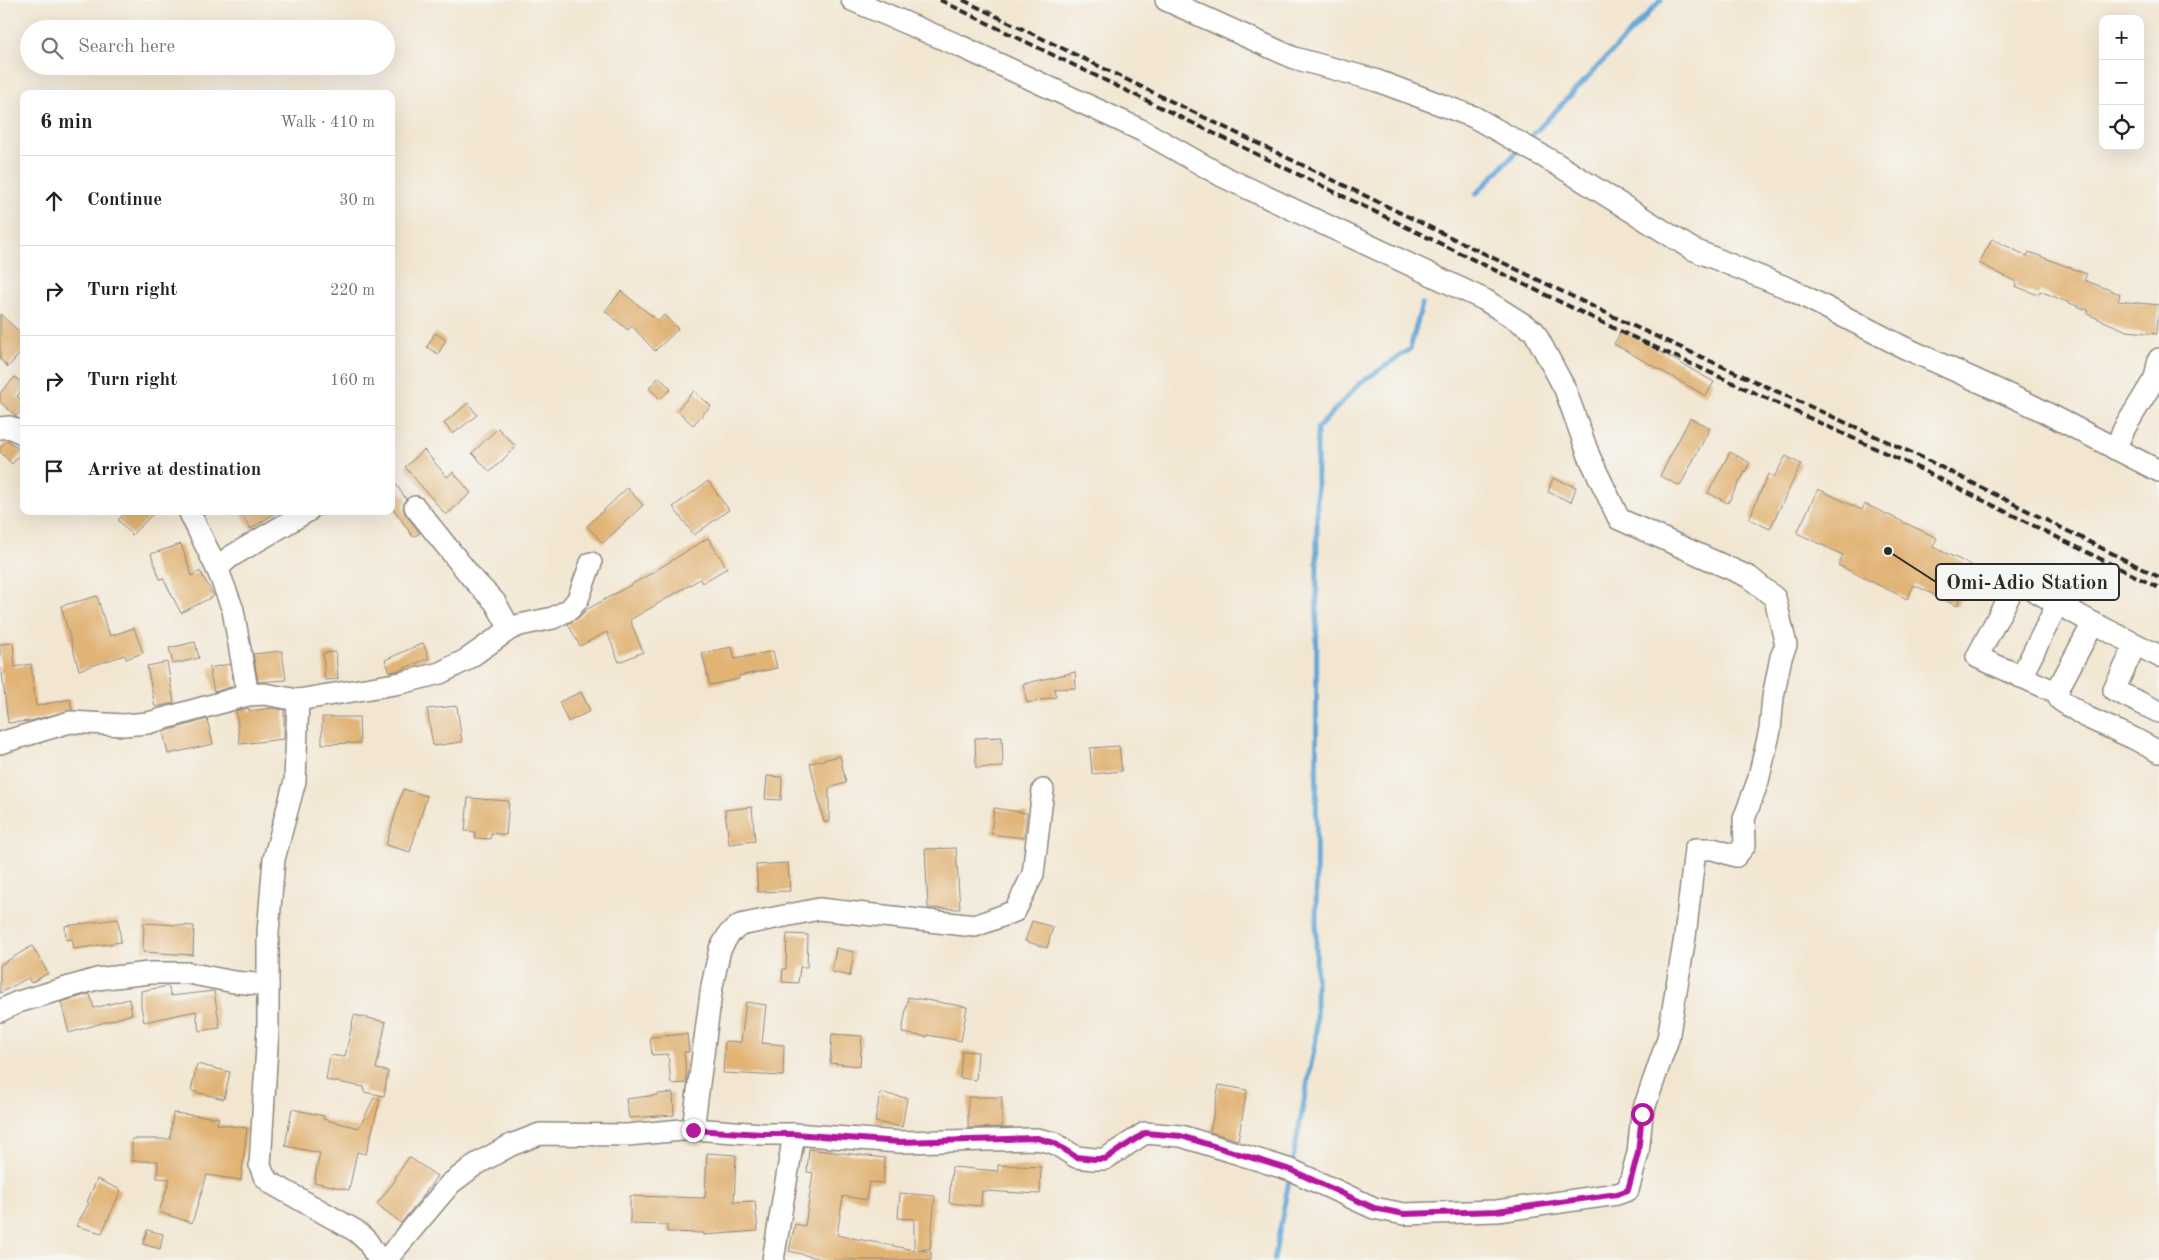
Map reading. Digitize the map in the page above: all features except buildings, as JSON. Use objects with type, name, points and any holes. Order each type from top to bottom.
[{"type":"street","points":[[386,1260],[450,1184],[475,1165],[511,1145],[540,1134],[627,1135],[693,1130],[794,1134],[899,1142],[1037,1138],[1054,1143],[1076,1157],[1094,1159],[1105,1159],[1145,1133],[1181,1136],[1291,1170],[1374,1208],[1404,1214],[1497,1211],[1617,1194],[1628,1190],[1638,1153],[1642,1114],[1668,1039],[1685,937],[1695,849],[1713,850],[1736,856],[1746,845],[1744,819],[1758,781],[1770,730],[1772,697],[1781,657],[1786,645],[1775,598],[1749,578],[1619,519],[1589,456],[1565,389],[1534,331],[1485,300],[1224,177],[1143,131],[960,46],[852,0]]},
{"type":"street","points":[[1166,0],[1294,58],[1375,80],[1474,117],[1555,163],[1692,249],[1790,289],[1903,347],[2031,405],[2159,471]]},
{"type":"street","points":[[2115,449],[2124,429],[2155,378],[2159,359]]},
{"type":"street","points":[[0,428],[10,427],[20,432]]},
{"type":"street","points":[[415,506],[472,578],[495,602],[510,629]]},
{"type":"street","points":[[191,515],[219,573],[233,610],[248,695]]},
{"type":"street","points":[[219,573],[221,565],[230,557],[301,515]]},
{"type":"street","points":[[0,743],[70,722],[124,725],[148,723],[248,695],[264,694],[298,700],[401,683],[440,673],[466,660],[510,629],[554,618],[570,610],[578,600],[591,563]]},
{"type":"street","points":[[2058,693],[1977,657],[2017,581],[2093,623],[2159,656]]},
{"type":"street","points":[[2021,677],[2058,603]]},
{"type":"street","points":[[2093,623],[2058,693],[2060,700],[2086,717],[2159,752]]},
{"type":"street","points":[[2135,645],[2114,690],[2159,712]]},
{"type":"street","points":[[298,700],[295,780],[274,859],[268,933],[268,1028],[260,1166],[264,1176],[271,1183],[356,1231],[367,1241],[379,1260]]},
{"type":"street","points":[[693,1130],[712,986],[720,949],[729,934],[740,925],[819,909],[975,926],[1015,911],[1033,874],[1043,790]]},
{"type":"street","points":[[0,1011],[18,1002],[88,982],[149,973],[188,973],[234,982],[268,985]]},
{"type":"street","points":[[773,1260],[794,1134]]},
{"type":"waterway","points":[[1527,141],[1661,0]]},
{"type":"waterway","points":[[1476,194],[1519,149]]},
{"type":"waterway","points":[[1292,1164],[1316,1039],[1317,429],[1360,383],[1410,349],[1422,304]]},
{"type":"waterway","points":[[1274,1260],[1290,1175]]},
{"type":"railway","points":[[940,0],[1624,333],[1916,467],[2159,588]]},
{"type":"railway","points":[[963,0],[1629,324],[1921,457],[2159,577]]},
{"type":"place","name":"Omi-Adio Station","points":[[1888,551]]},
{"type":"route","points":[[693,1130],[794,1134],[899,1142],[1037,1138],[1054,1143],[1076,1157],[1094,1159],[1105,1159],[1145,1133],[1181,1136],[1291,1170],[1374,1208],[1404,1214],[1458,1214],[1497,1211],[1617,1194],[1628,1190],[1638,1153],[1642,1114]]}]
